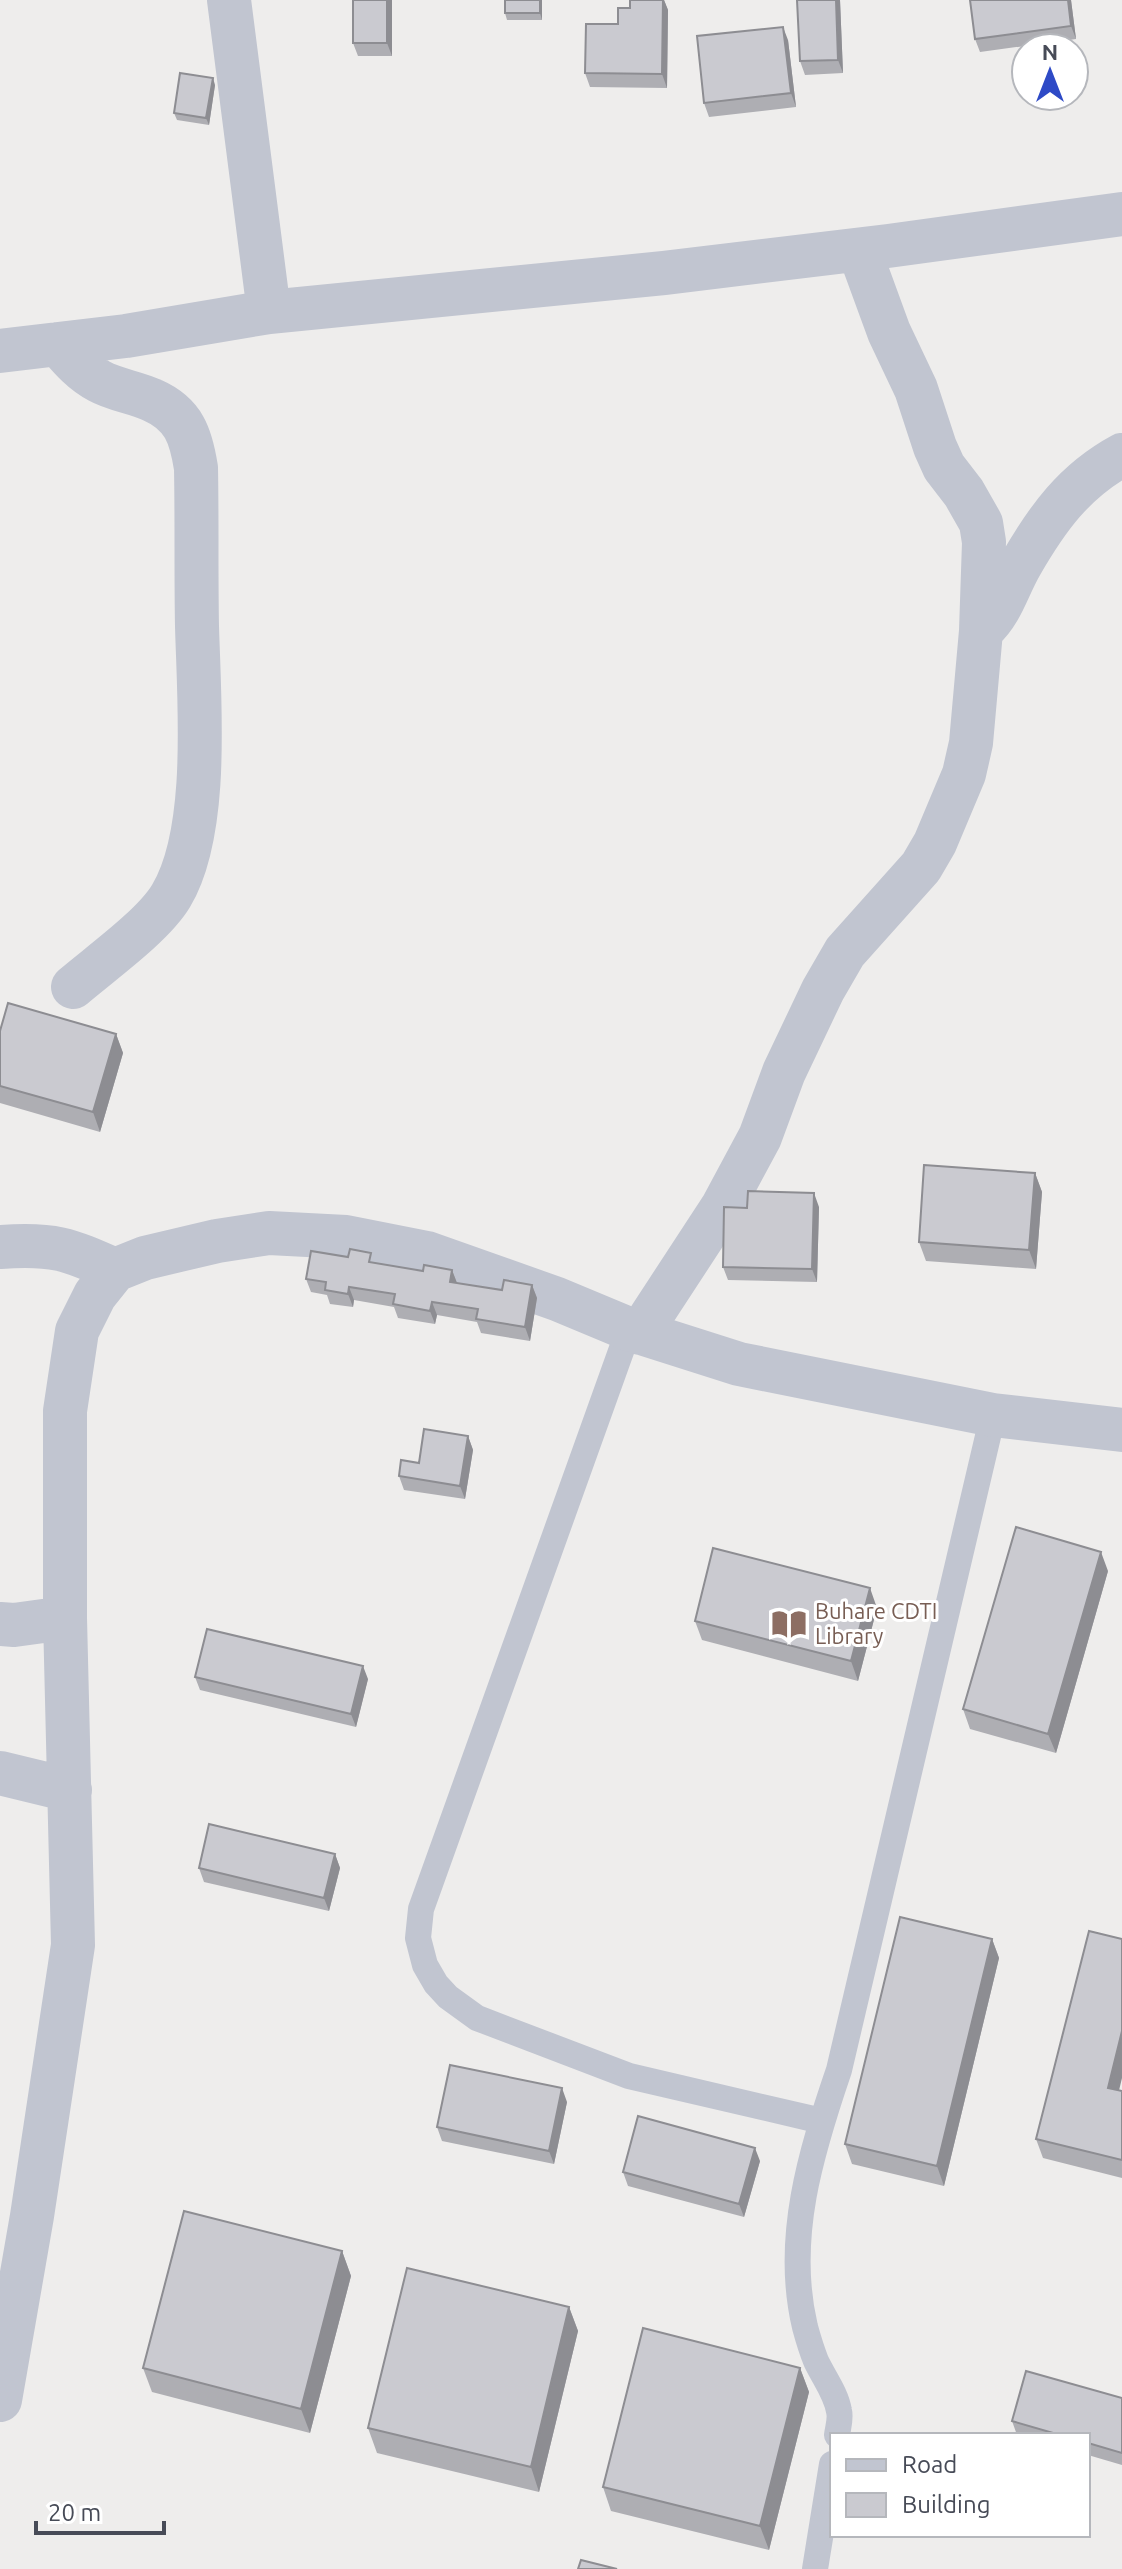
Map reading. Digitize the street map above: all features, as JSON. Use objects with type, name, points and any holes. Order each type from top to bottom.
[{"type":"street","points":[[229,0],[269,312]]},
{"type":"street","points":[[0,351],[126,336],[269,312],[664,273],[1122,214]]},
{"type":"street","points":[[635,1331],[723,1206],[760,1137],[784,1072],[845,952],[921,867],[935,843],[964,774],[981,631],[984,542],[981,523],[944,467],[859,250]]},
{"type":"street","points":[[58,344],[80,369],[102,383],[152,400],[174,413],[192,442],[196,482],[199,761],[188,853],[172,895],[155,916],[73,987]]},
{"type":"street","points":[[981,631],[992,621],[1021,564],[1060,503],[1083,482],[1122,455]]},
{"type":"street","points":[[0,2400],[32,2216],[73,1945],[65,1618],[65,1411],[77,1331],[95,1295],[115,1270],[145,1258],[217,1241],[269,1233],[346,1237],[427,1253],[557,1299],[635,1331],[739,1364],[993,1415],[1122,1430]]},
{"type":"street","points":[[0,1247],[35,1244],[71,1250],[115,1270]]},
{"type":"street","points":[[0,1624],[65,1618]]},
{"type":"street","points":[[0,1773],[70,1790]]},
{"type":"lane","points":[[635,1331],[421,1909],[418,1925],[420,1954],[436,1984],[448,1997],[477,2018],[510,2033],[629,2076],[822,2121]]},
{"type":"lane","points":[[837,2433],[840,2414],[836,2399],[816,2360],[805,2326],[798,2277],[800,2208],[822,2121],[839,2070],[993,1415]]},
{"type":"lane","points":[[815,2569],[830,2476]]},
{"type":"building","points":[[353,0],[387,0],[387,43],[353,43]]},
{"type":"building","points":[[505,0],[540,0],[540,13],[505,13]]},
{"type":"building","points":[[630,0],[663,0],[662,74],[585,73],[586,24],[618,24],[618,8],[630,8]]},
{"type":"building","points":[[797,0],[836,0],[838,60],[800,61]]},
{"type":"building","points":[[970,0],[1068,0],[1071,26],[975,39]]},
{"type":"building","points":[[783,27],[791,93],[704,103],[697,36]]},
{"type":"building","points":[[180,73],[213,78],[206,118],[174,113]]},
{"type":"building","points":[[8,1003],[116,1034],[93,1112],[0,1086],[0,1031]]},
{"type":"building","points":[[924,1165],[1035,1173],[1029,1250],[919,1242]]},
{"type":"building","points":[[748,1191],[814,1193],[812,1269],[723,1267],[724,1207],[747,1208]]},
{"type":"building","points":[[350,1249],[371,1253],[369,1262],[423,1271],[424,1265],[452,1270],[450,1282],[502,1290],[504,1280],[532,1285],[525,1327],[476,1319],[478,1309],[432,1302],[430,1311],[393,1304],[395,1294],[349,1287],[348,1294],[325,1290],[326,1282],[306,1279],[311,1251],[348,1257]]},
{"type":"building","points":[[424,1429],[468,1436],[460,1486],[399,1476],[401,1460],[419,1463]]},
{"type":"building","points":[[1016,1527],[1101,1552],[1048,1734],[963,1709]]},
{"type":"building","name":"Buhare CDTI Library","points":[[713,1548],[870,1588],[851,1661],[695,1621]]},
{"type":"building","points":[[207,1629],[363,1666],[351,1714],[195,1677]]},
{"type":"building","points":[[209,1824],[335,1854],[324,1898],[199,1868]]},
{"type":"building","points":[[900,1917],[992,1939],[937,2166],[845,2144]]},
{"type":"building","points":[[1089,1931],[1122,1939],[1122,2031],[1108,2088],[1122,2091],[1122,2160],[1036,2139]]},
{"type":"building","points":[[450,2065],[562,2088],[549,2151],[437,2127]]},
{"type":"building","points":[[638,2116],[755,2148],[739,2204],[623,2172]]},
{"type":"building","points":[[184,2211],[342,2251],[301,2409],[143,2368]]},
{"type":"building","points":[[407,2268],[569,2307],[531,2467],[368,2428]]},
{"type":"building","points":[[643,2328],[800,2368],[760,2526],[603,2487]]},
{"type":"building","points":[[1026,2371],[1122,2398],[1122,2453],[1090,2444],[1090,2433],[1053,2433],[1012,2421]]},
{"type":"building","points":[[581,2560],[617,2569],[578,2569]]},
{"type":"place","name":"Buhare CDTI Library","points":[[789,1624]]}]
